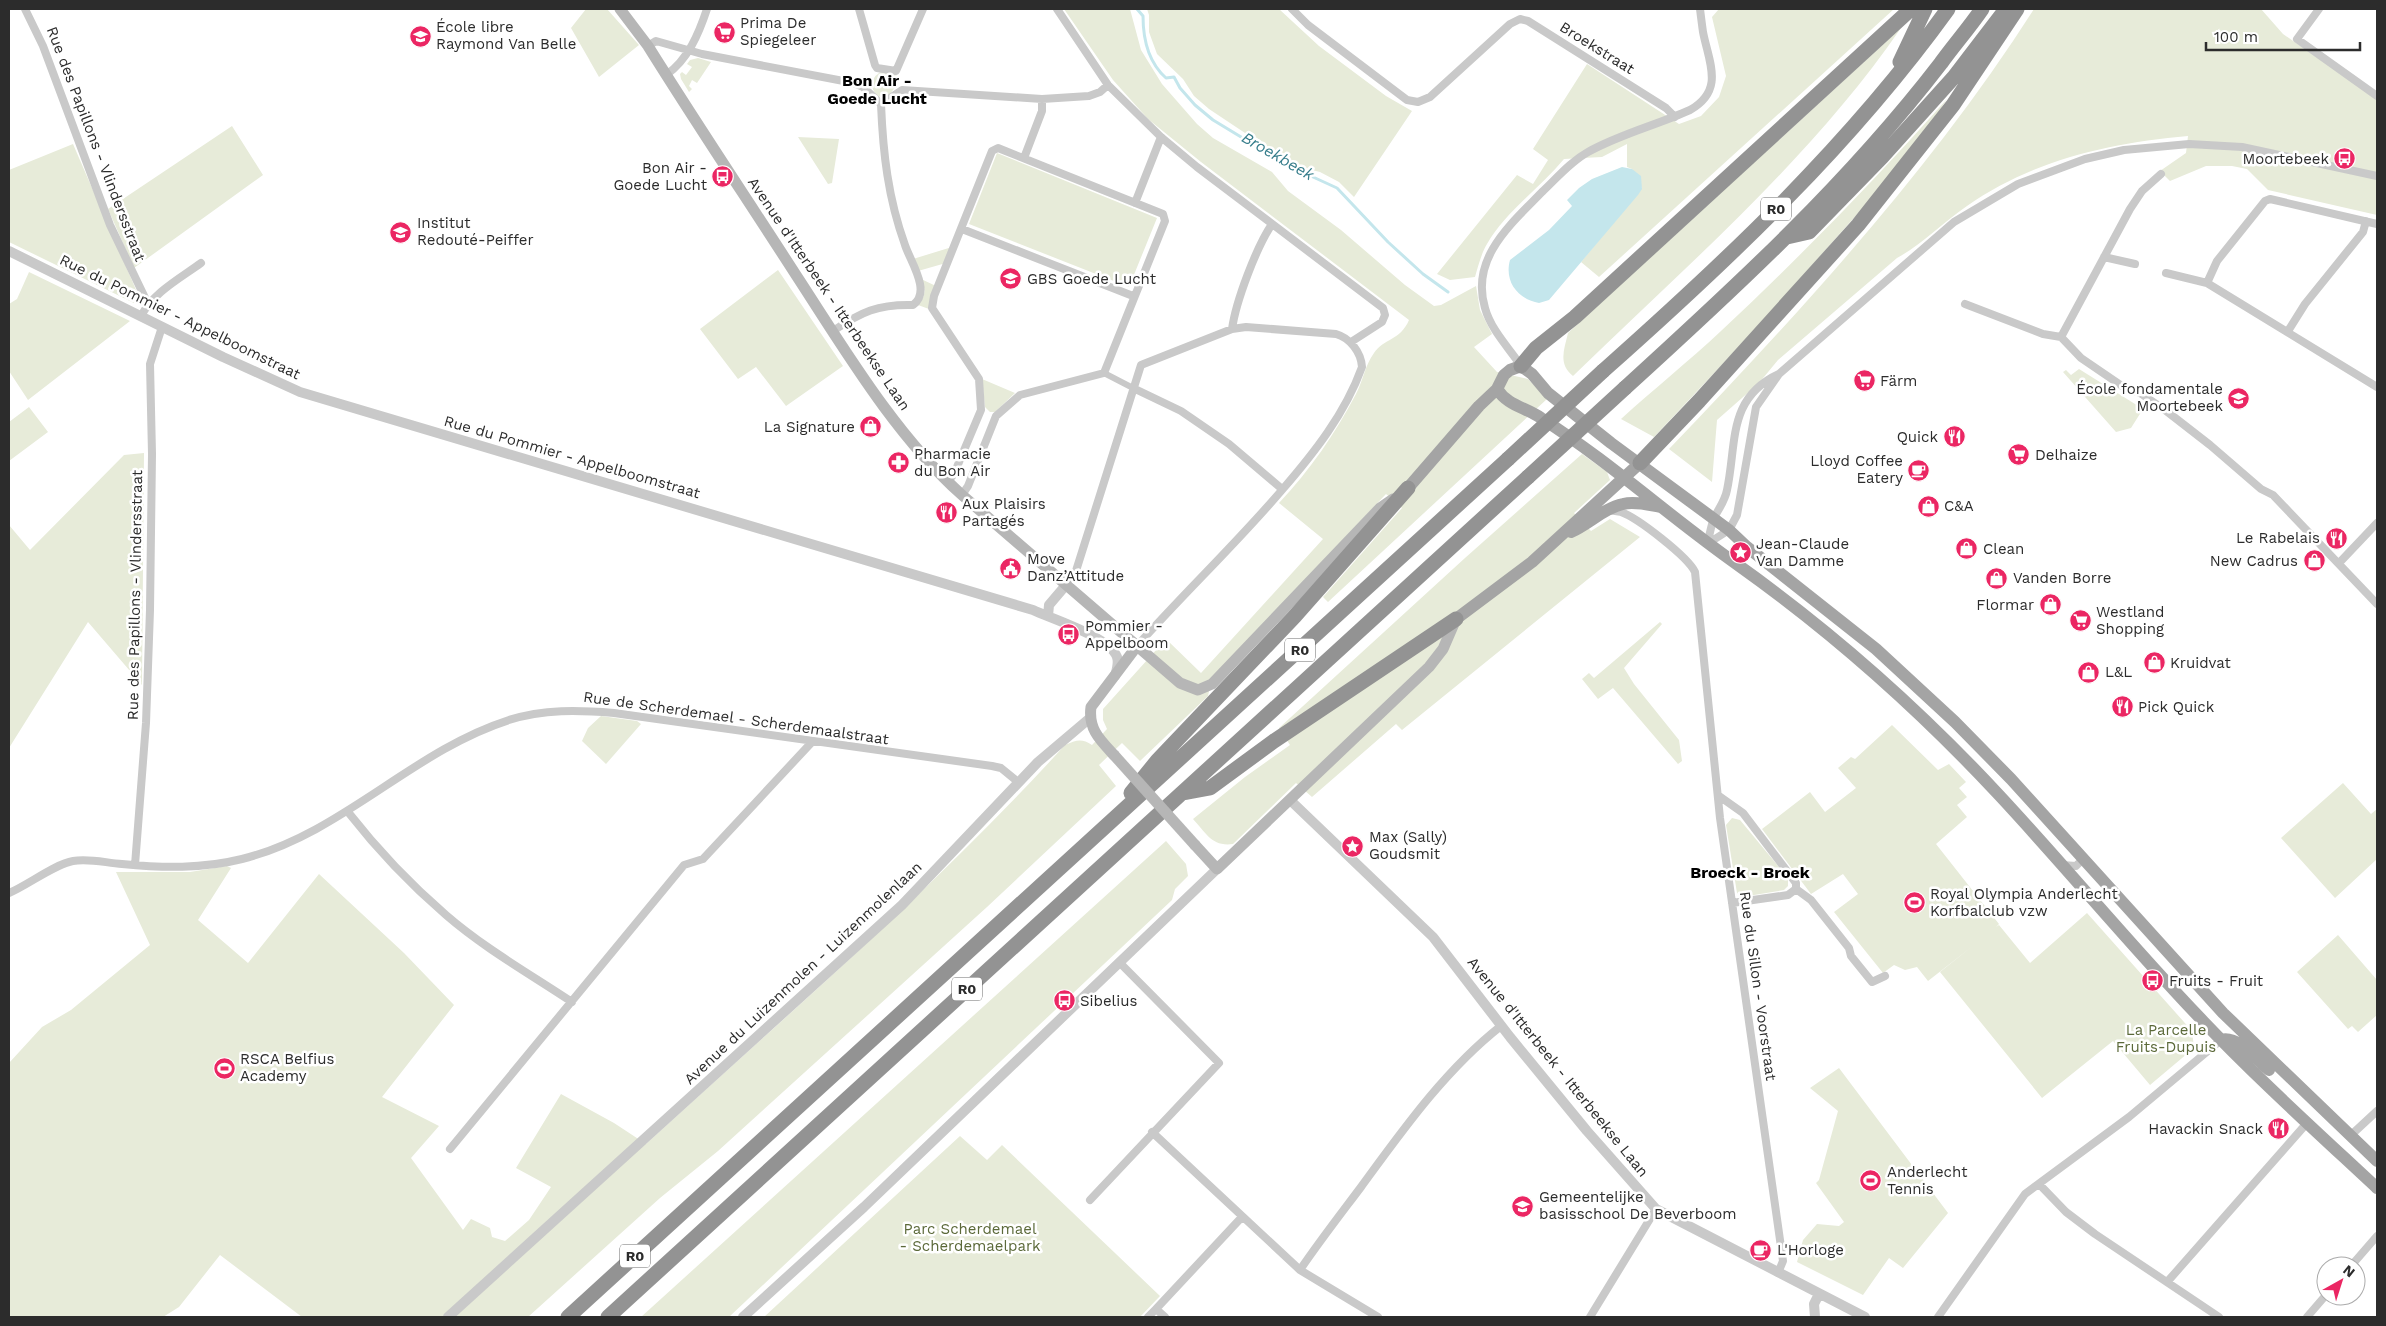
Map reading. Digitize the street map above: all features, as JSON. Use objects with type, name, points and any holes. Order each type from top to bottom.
[{"type":"highway","points":[[1521,366],[1536,348],[1575,317],[1911,9]]},
{"type":"highway","points":[[1890,83],[1925,9]]},
{"type":"highway","name":"R0","points":[[568,1317],[1715,270],[1812,172],[1890,83],[1948,9]]},
{"type":"highway","name":"R0","points":[[608,1317],[1182,794],[1786,238],[1850,171],[1912,101],[1982,9]]},
{"type":"highway","points":[[1786,238],[1809,232],[1882,157],[1954,77],[2006,9]]},
{"type":"highway","points":[[1640,462],[1699,401],[1858,225],[1953,105],[2017,9]]},
{"type":"highway","points":[[1091,840],[1157,761],[1295,616],[1408,488]]},
{"type":"highway","points":[[1182,794],[1210,788],[1274,741],[1456,619]]},
{"type":"main road","name":"Avenue d'Itterbeek - Itterbeekse Laan","points":[[620,9],[648,46],[833,331],[897,423],[947,482],[1186,686],[1198,690],[1212,684],[1380,508],[1408,488]]},
{"type":"main road","points":[[1408,488],[1479,406],[1497,389],[1504,375],[1510,370],[1521,366],[1532,374],[1548,393],[1611,443],[1640,462],[1714,518],[1747,547],[1839,618],[1917,686],[2011,779],[2223,1013],[2377,1161]]},
{"type":"main road","points":[[1497,389],[1502,397],[1510,403],[1539,416],[1623,477],[1707,544],[1802,614],[1912,708],[1999,795],[2221,1040],[2377,1188]]},
{"type":"main road","points":[[1137,646],[1091,707],[1090,718],[1092,728],[1100,740],[1217,869],[1429,667],[1443,648],[1456,619],[1506,583],[1562,535],[1640,462]]},
{"type":"main road","points":[[1562,535],[1581,528],[1607,510],[1623,504],[1638,503],[1662,507]]},
{"type":"main road","points":[[2221,1040],[2227,1038],[2236,1042],[2307,1105],[2326,1113]]},
{"type":"street","name":"Rue des Papillons - Vlindersstraat","points":[[26,9],[43,46],[110,225],[148,304]]},
{"type":"street","points":[[666,75],[674,69],[690,50],[707,9]]},
{"type":"street","points":[[859,9],[877,68],[896,71],[923,9]]},
{"type":"street","points":[[1056,9],[1108,84],[1161,137],[1383,308],[1385,315],[1382,322],[1351,342]]},
{"type":"street","name":"Broekstraat","points":[[1292,9],[1308,25],[1407,100],[1418,102],[1430,97],[1510,24],[1520,19],[1528,21],[1678,115]]},
{"type":"street","points":[[1521,366],[1497,332],[1485,308],[1482,276],[1489,254],[1498,238],[1568,167],[1587,153],[1615,139],[1697,106],[1709,92],[1713,79],[1700,9]]},
{"type":"street","points":[[2319,9],[2297,39],[2377,96]]},
{"type":"street","points":[[648,46],[656,41],[770,68],[854,83],[863,87],[881,107],[881,133],[889,192],[900,231],[922,289],[918,302],[913,305],[880,306],[866,311],[833,331]]},
{"type":"street","points":[[881,107],[898,91],[906,90],[1042,99],[1089,96],[1100,92],[1108,84]]},
{"type":"street","points":[[1024,158],[1042,112],[1042,99]]},
{"type":"street","points":[[1134,203],[1161,137]]},
{"type":"street","points":[[1707,544],[1729,530],[1737,515],[1756,407],[1779,374],[1954,222],[2018,184],[2085,159],[2124,150],[2189,144],[2242,147],[2377,176]]},
{"type":"street","points":[[947,482],[954,474],[982,410],[979,379],[932,308],[934,296],[992,151],[998,148],[1163,214],[1165,217],[1104,373]]},
{"type":"street","points":[[2060,337],[2142,191],[2161,174]]},
{"type":"street","points":[[2207,283],[2216,260],[2265,201],[2270,199],[2377,224]]},
{"type":"street","points":[[2288,331],[2305,304],[2363,232],[2366,222]]},
{"type":"street","points":[[1232,330],[1234,314],[1264,235],[1272,224]]},
{"type":"street","points":[[962,229],[1134,296]]},
{"type":"street","name":"Rue du Pommier - Appelboomstraat","points":[[9,251],[162,327],[300,392],[1000,600],[1048,616],[1110,647],[1116,655],[1118,664],[1115,677]]},
{"type":"street","points":[[2104,257],[2135,264]]},
{"type":"street","points":[[141,316],[157,294],[201,263]]},
{"type":"street","points":[[2166,273],[2207,283],[2376,383]]},
{"type":"street","points":[[1965,304],[2043,334],[2060,337],[2081,358],[2125,388],[2140,393],[2164,410],[2210,445],[2261,489],[2273,495],[2340,562],[2377,604]]},
{"type":"street","name":"Rue des Papillons - Vlindersstraat","points":[[135,865],[146,723],[150,610],[152,454],[150,364],[162,327]]},
{"type":"street","points":[[1048,616],[1049,605],[1075,574],[1133,388],[1141,365],[1144,362],[1232,330],[1246,327],[1336,334],[1347,338],[1362,364],[1352,391],[1331,428],[1309,459],[1282,490],[1137,646]]},
{"type":"street","points":[[962,495],[968,486],[996,416],[1020,395],[1104,373],[1181,411],[1229,444],[1282,490]]},
{"type":"street","points":[[1707,544],[1714,518],[1723,504],[1727,491],[1741,408],[1769,379],[1779,374]]},
{"type":"street","name":"Rue du Sillon - Voorstraat","points":[[1607,510],[1621,512],[1642,525],[1681,554],[1695,572],[1732,903],[1783,1261],[1778,1273]]},
{"type":"street","points":[[2340,562],[2377,523]]},
{"type":"street","name":"Rue de Scherdemael - Scherdemaalstraat","points":[[9,893],[72,861],[201,867],[243,859],[310,833],[348,812],[441,751],[509,720],[539,713],[564,710],[614,713],[992,766],[1001,768],[1018,782]]},
{"type":"street","name":"Avenue du Luizenmolen - Luizenmolenlaan","points":[[448,1317],[902,906],[1018,782],[1052,749],[1090,718]]},
{"type":"street","points":[[450,1149],[684,865],[703,859],[812,742]]},
{"type":"street","points":[[1719,796],[1743,814],[1794,878],[1796,889],[1811,900],[1849,948],[1851,956],[1872,982],[1885,976]]},
{"type":"street","name":"Avenue d'Itterbeek - Itterbeekse Laan","points":[[1290,800],[1433,937],[1501,1026],[1587,1132],[1656,1210],[1865,1317]]},
{"type":"street","points":[[348,812],[364,832],[423,894],[447,916],[572,1002]]},
{"type":"street","points":[[2062,865],[2076,866],[2083,859]]},
{"type":"street","points":[[743,1317],[864,1207],[1217,869]]},
{"type":"street","points":[[1732,903],[1788,896],[1796,889]]},
{"type":"street","points":[[1090,1200],[1219,1063],[1119,962]]},
{"type":"street","points":[[1300,1270],[1323,1235],[1340,1217],[1414,1116],[1462,1064],[1501,1026]]},
{"type":"street","points":[[1938,1317],[2025,1194],[2128,1117],[2221,1040]]},
{"type":"street","points":[[2350,1136],[2377,1111]]},
{"type":"street","points":[[2168,1281],[2307,1123]]},
{"type":"street","points":[[1152,1132],[1242,1218],[1300,1270],[1378,1317]]},
{"type":"street","points":[[2039,1184],[2066,1212],[2095,1234],[2168,1281],[2207,1314],[2220,1317]]},
{"type":"street","points":[[1590,1317],[1656,1210]]},
{"type":"street","points":[[1148,1317],[1242,1218]]},
{"type":"street","points":[[2360,1256],[2377,1236]]},
{"type":"street","points":[[1815,1317],[1814,1304],[1819,1294]]},
{"type":"street","points":[[2307,1317],[2317,1306]]},
{"type":"street","points":[[1156,1309],[1166,1317]]},
{"type":"green space","points":[[586,9],[607,9],[639,45],[599,77],[571,28]]},
{"type":"green space","points":[[1064,9],[1130,9],[1141,50],[1162,84],[1197,124],[1213,138],[1272,172],[1288,191],[1341,230],[1405,285],[1434,306],[1441,305],[1476,286],[1480,310],[1492,334],[1474,347],[1497,372],[1528,379],[1547,399],[1328,602],[1323,597],[1402,508],[1386,494],[1212,678],[1208,696],[1140,761],[1122,743],[1099,765],[1116,786],[987,907],[718,1151],[660,1198],[528,1317],[302,1317],[220,1255],[179,1307],[163,1317],[9,1317],[9,1063],[42,1027],[71,1010],[150,945],[116,872],[190,872],[227,866],[231,868],[198,920],[248,963],[319,874],[404,953],[454,1005],[382,1097],[439,1126],[411,1158],[463,1230],[471,1219],[490,1228],[492,1237],[505,1241],[529,1220],[551,1187],[516,1168],[561,1094],[614,1123],[646,1144],[913,900],[1065,745],[1079,740],[1092,745],[1107,729],[1103,720],[1103,709],[1166,639],[1201,673],[1323,539],[1279,503],[1301,478],[1331,437],[1356,394],[1374,353],[1382,344],[1397,336],[1409,320],[1201,162],[1148,119],[1113,80]]},
{"type":"green space","points":[[1147,9],[1279,9],[1319,46],[1386,96],[1412,111],[1354,197],[1339,182],[1320,172],[1304,168],[1266,147],[1209,109],[1194,96],[1183,79],[1157,54],[1149,32]]},
{"type":"green space","points":[[1719,9],[1894,9],[1599,277],[1581,262],[1642,188],[1632,169],[1627,167],[1627,144],[1602,157],[1564,159],[1494,232],[1483,252],[1475,277],[1450,280],[1437,274],[1517,175],[1533,184],[1548,160],[1533,149],[1587,64],[1679,124],[1701,116],[1719,97],[1726,76],[1712,17]]},
{"type":"green space","points":[[2034,9],[2261,9],[2283,34],[2377,99],[2377,215],[2268,190],[2247,169],[2232,166],[2206,166],[2170,181],[2160,171],[2186,153],[2188,136],[2129,143],[2073,156],[2045,165],[1992,190],[1967,206],[1897,258],[1778,360],[1759,383],[1717,420],[1712,482],[1669,449],[1815,292],[1908,183],[1994,68]]},
{"type":"green space","points":[[1901,28],[1865,76],[1787,167],[1703,252],[1573,376],[1565,367],[1563,356],[1568,333]]},
{"type":"green space","points":[[698,58],[711,62],[697,83],[692,80],[689,86],[692,89],[689,92],[680,74],[682,72],[686,75],[692,67],[687,64],[690,60]]},
{"type":"green space","points":[[881,72],[896,74],[899,82],[890,94],[880,97],[874,91],[872,84],[877,74]]},
{"type":"green space","points":[[1947,99],[1909,154],[1880,188],[1769,314],[1654,437],[1621,419],[1709,342],[1780,275],[1865,188]]},
{"type":"green space","points":[[232,126],[263,175],[134,268],[108,209]]},
{"type":"green space","points":[[798,137],[839,139],[832,183],[828,184]]},
{"type":"green space","points":[[73,144],[140,299],[134,303],[9,242],[9,170]]},
{"type":"green space","points":[[997,153],[1157,218],[1129,287],[969,224]]},
{"type":"green space","points":[[952,247],[946,263],[918,271],[913,259]]},
{"type":"green space","points":[[778,270],[843,366],[786,406],[756,367],[738,379],[700,329]]},
{"type":"green space","points":[[29,272],[130,321],[28,400],[9,371],[9,304],[17,299]]},
{"type":"green space","points":[[921,279],[936,286],[930,299],[929,309],[918,305],[923,299],[924,292]]},
{"type":"green space","points":[[2079,369],[2143,409],[2131,428],[2116,432],[2063,372],[2066,370],[2071,375]]},
{"type":"green space","points":[[982,379],[1015,393],[995,412],[990,412],[985,407]]},
{"type":"green space","points":[[29,407],[48,432],[9,461],[9,422]]},
{"type":"green space","points":[[144,453],[142,685],[88,622],[9,748],[9,525],[30,550],[124,455]]},
{"type":"green space","points":[[1582,454],[1607,472],[1610,480],[1574,513],[1591,531],[1610,519],[1640,537],[1402,730],[1396,724],[1312,797],[1296,783],[1233,844],[1220,843],[1210,838],[1193,819],[1245,777],[1290,745],[1279,728]]},
{"type":"green space","points":[[1660,622],[1662,624],[1624,668],[1634,684],[1679,740],[1682,761],[1678,764],[1613,688],[1598,699],[1582,679],[1589,673],[1594,678]]},
{"type":"green space","points":[[601,716],[637,721],[641,724],[606,764],[582,741],[588,728]]},
{"type":"green space","name":"La Parcelle Fruits-Dupuis","points":[[1892,725],[1938,770],[1949,764],[1966,782],[1959,788],[1967,797],[1957,805],[1967,817],[1936,844],[1999,924],[1996,927],[1999,925],[2030,963],[2087,913],[2192,1031],[2194,1048],[2150,1085],[2113,1041],[2042,1098],[1940,972],[1974,945],[1928,981],[1917,967],[1905,970],[1894,965],[1883,973],[1834,912],[1858,894],[1843,874],[1811,894],[1762,829],[1810,792],[1825,812],[1856,788],[1838,768],[1851,757],[1855,759]]},
{"type":"green space","points":[[2343,783],[2371,814],[2377,809],[2377,859],[2335,898],[2281,838]]},
{"type":"green space","points":[[1732,818],[1740,820],[1788,878],[1788,886],[1784,890],[1742,897],[1737,893],[1726,825]]},
{"type":"green space","points":[[1166,841],[1186,864],[1188,876],[1175,889],[1172,900],[729,1317],[641,1317]]},
{"type":"green space","points":[[2338,935],[2377,980],[2377,1015],[2358,1032],[2352,1026],[2348,1029],[2297,972]]},
{"type":"green space","name":"Anderlecht Tennis","points":[[1839,1068],[1948,1213],[1903,1268],[1889,1258],[1863,1295],[1797,1262],[1803,1240],[1817,1224],[1839,1226],[1844,1222],[1816,1183],[1819,1180],[1838,1111],[1810,1088]]},
{"type":"green space","name":"Parc Scherdemael - Scherdemaelpark","points":[[960,1136],[987,1160],[1002,1145],[1160,1296],[1140,1317],[764,1317]]},
{"type":"water","points":[[1622,167],[1632,169],[1641,176],[1642,189],[1638,195],[1549,300],[1539,303],[1525,298],[1514,288],[1511,282],[1509,275],[1510,260],[1549,230],[1572,206],[1567,200],[1579,188],[1592,179]]},
{"type":"waterway","name":"Broekbeek","points":[[1137,9],[1143,16],[1144,34],[1148,50],[1155,65],[1166,78],[1174,77],[1180,88],[1195,105],[1213,120],[1289,166],[1337,188],[1388,242],[1423,274],[1448,292]]},
{"type":"place","name":"Prima De Spiegeleer","points":[[724,32]]},
{"type":"place","name":"École libre Raymond Van Belle","points":[[420,36]]},
{"type":"place","name":"Moortebeek","points":[[2345,159]]},
{"type":"place","name":"Bon Air - Goede Lucht","points":[[723,177]]},
{"type":"place","name":"Institut Redouté-Peiffer","points":[[401,232]]},
{"type":"place","name":"GBS Goede Lucht","points":[[1011,279]]},
{"type":"place","name":"Färm","points":[[1864,381]]},
{"type":"place","name":"École fondamentale Moortebeek","points":[[2239,398]]},
{"type":"place","name":"La Signature","points":[[871,427]]},
{"type":"place","name":"Quick","points":[[1954,437]]},
{"type":"place","name":"Delhaize","points":[[2019,455]]},
{"type":"place","name":"Pharmacie du Bon Air","points":[[898,463]]},
{"type":"place","name":"Lloyd Coffee Eatery","points":[[1919,470]]},
{"type":"place","name":"C&A","points":[[1928,506]]},
{"type":"place","name":"Aux Plaisirs Partagés","points":[[946,513]]},
{"type":"place","name":"Le Rabelais","points":[[2336,538]]},
{"type":"place","name":"Clean","points":[[1967,549]]},
{"type":"place","name":"Jean-Claude Van Damme","points":[[1740,553]]},
{"type":"place","name":"New Cadrus","points":[[2314,561]]},
{"type":"place","name":"Move Danz’Attitude","points":[[1011,568]]},
{"type":"place","name":"Vanden Borre","points":[[1997,578]]},
{"type":"place","name":"Flormar","points":[[2050,605]]},
{"type":"place","name":"Westland Shopping","points":[[2080,621]]},
{"type":"place","name":"Pommier - Appelboom","points":[[1069,635]]},
{"type":"place","name":"Kruidvat","points":[[2154,663]]},
{"type":"place","name":"L&L","points":[[2089,672]]},
{"type":"place","name":"Pick Quick","points":[[2122,707]]},
{"type":"place","name":"Max (Sally) Goudsmit","points":[[1353,846]]},
{"type":"place","name":"Royal Olympia Anderlecht Korfbalclub vzw","points":[[1914,903]]},
{"type":"place","name":"Fruits - Fruit","points":[[2153,981]]},
{"type":"place","name":"Sibelius","points":[[1064,1001]]},
{"type":"place","name":"RSCA Belfius Academy","points":[[224,1068]]},
{"type":"place","name":"Havackin Snack","points":[[2279,1129]]},
{"type":"place","name":"Anderlecht Tennis","points":[[1871,1181]]},
{"type":"place","name":"Gemeentelijke basisschool De Beverboom","points":[[1523,1206]]},
{"type":"place","name":"L'Horloge","points":[[1761,1250]]},
{"type":"district","name":"Bon Air - Goede Lucht","points":[[877,89]]},
{"type":"district","name":"Broeck - Broek","points":[[1750,872]]}]
